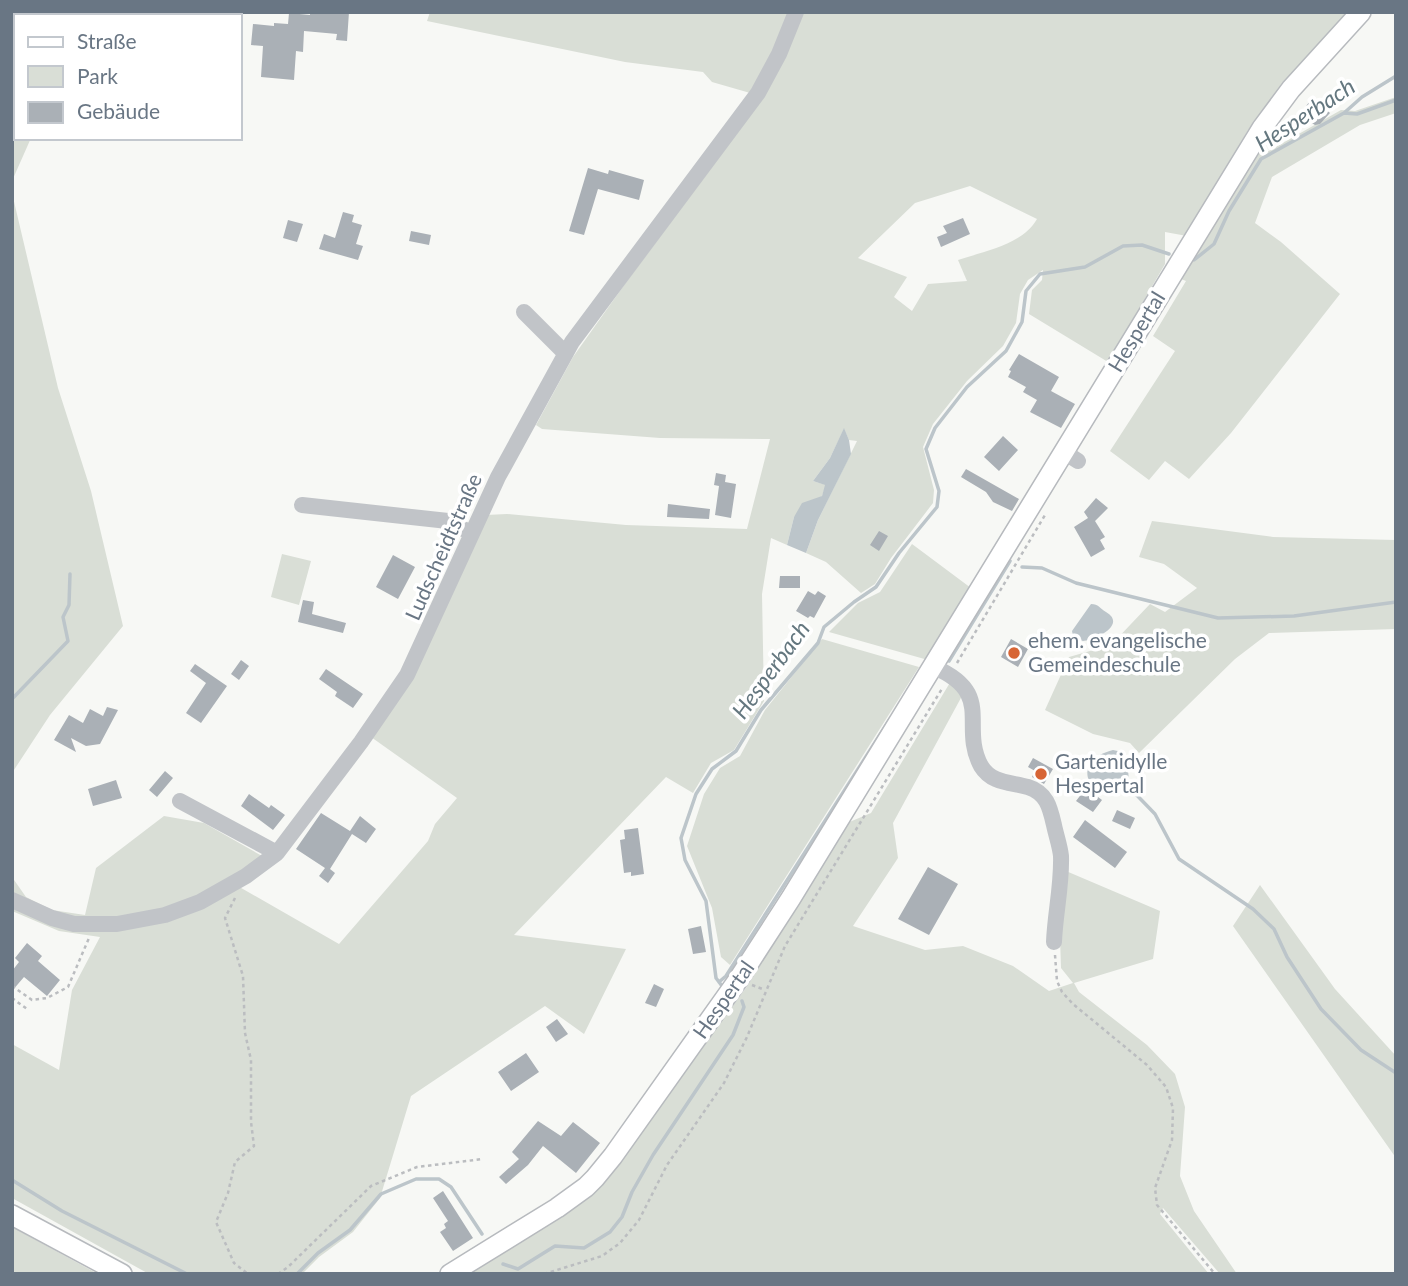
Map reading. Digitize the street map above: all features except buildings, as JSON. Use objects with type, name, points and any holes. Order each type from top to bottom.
[{"type":"main road","name":"Hespertal","points":[[450,1274],[557,1208],[586,1187],[613,1156],[738,980],[942,671],[1071,457],[1262,128],[1291,89],[1361,12]]},
{"type":"main road","points":[[12,1215],[122,1274]]},
{"type":"street","name":"Ludscheidtstraße","points":[[12,901],[74,924],[117,924],[165,915],[209,897],[246,876],[277,853],[361,742],[407,675],[498,477],[565,353],[758,93],[779,54],[796,12]]},
{"type":"street","points":[[524,312],[565,353]]},
{"type":"street","points":[[302,505],[448,521],[471,533]]},
{"type":"street","points":[[942,671],[962,683],[973,709],[976,752],[989,776],[999,782],[1030,788],[1043,795],[1048,803],[1060,853],[1061,874],[1054,942]]},
{"type":"street","points":[[180,801],[277,853]]},
{"type":"path","points":[[544,1274],[602,1255],[620,1243],[639,1220],[667,1166],[724,1083],[747,1037],[785,946],[942,671],[1050,508]]},
{"type":"path","points":[[246,876],[225,918],[243,976],[245,1033],[251,1060],[251,1122],[254,1146],[234,1162],[228,1193],[216,1222],[234,1263],[248,1274]]},
{"type":"path","points":[[1054,942],[1057,981],[1062,992],[1147,1065],[1166,1087],[1173,1108],[1172,1140],[1156,1188],[1157,1205],[1215,1274]]},
{"type":"path","points":[[12,986],[32,1000],[47,999],[68,987],[87,944]]},
{"type":"path","points":[[12,998],[27,1009]]},
{"type":"path","points":[[278,1274],[288,1268],[371,1186],[417,1167],[483,1160]]},
{"type":"green space","points":[[14,12],[88,12],[14,14],[14,140],[30,140],[12,181]]},
{"type":"green space","points":[[430,12],[1350,12],[1290,78],[1248,130],[1187,236],[1165,232],[1165,264],[1108,362],[1029,314],[1032,290],[1042,280],[1043,270],[1028,280],[1020,294],[1016,323],[1003,346],[967,381],[933,424],[923,447],[934,490],[933,503],[891,558],[875,584],[861,593],[826,562],[806,553],[818,520],[857,441],[849,440],[844,429],[830,458],[813,481],[826,485],[822,496],[794,517],[787,545],[771,538],[762,594],[764,701],[734,750],[711,763],[693,793],[666,777],[514,935],[626,949],[584,1034],[545,1006],[411,1096],[380,1198],[353,1232],[319,1257],[302,1274],[149,1274],[12,1198],[12,1044],[59,1070],[72,990],[100,937],[59,931],[12,911],[12,877],[26,897],[52,910],[85,915],[96,868],[164,816],[204,823],[262,856],[229,881],[339,944],[428,841],[435,824],[457,798],[371,737],[486,515],[507,514],[626,525],[747,529],[770,439],[660,438],[542,429],[536,425],[573,357],[764,97],[712,82],[703,72],[625,62],[427,21]],"holes":[[[970,186],[1037,219],[1031,228],[1013,241],[958,260],[967,281],[928,284],[912,311],[894,297],[907,277],[858,258],[915,203]]]},
{"type":"green space","points":[[1396,97],[1396,113],[1360,125],[1272,177],[1255,223],[1340,294],[1231,433],[1189,479],[1165,461],[1149,480],[1110,451],[1175,351],[1153,336],[1186,281],[1176,277],[1260,146],[1267,152],[1341,110],[1355,111]]},
{"type":"green space","points":[[12,193],[58,388],[91,491],[123,626],[50,715],[12,773]]},
{"type":"green space","points":[[1152,521],[1273,537],[1396,540],[1396,629],[1269,633],[1235,659],[1139,753],[1130,743],[1093,734],[1045,710],[1069,657],[1111,645],[1150,604],[1165,612],[1197,588],[1164,564],[1139,557]]},
{"type":"green space","points":[[912,544],[971,588],[928,660],[829,632],[858,603],[880,592]]},
{"type":"green space","points":[[282,554],[311,561],[299,605],[271,597]]},
{"type":"green space","points":[[822,639],[919,667],[730,965],[721,957],[712,908],[687,846],[704,794],[720,768],[740,756],[765,710]]},
{"type":"green space","points":[[951,681],[962,696],[893,823],[898,858],[853,926],[925,950],[963,946],[1013,966],[1049,991],[1073,983],[1061,968],[1060,937],[1066,871],[1160,911],[1153,959],[1074,983],[1079,992],[1147,1045],[1175,1074],[1185,1107],[1180,1176],[1194,1211],[1237,1274],[1220,1274],[1163,1208],[1160,1214],[1209,1274],[465,1274],[598,1186],[746,988],[847,823],[871,813]]},
{"type":"green space","points":[[1260,885],[1335,989],[1396,1056],[1396,1158],[1233,926]]},
{"type":"green space","points":[[12,1227],[98,1274],[12,1274]]},
{"type":"shaded area","points":[[844,428],[851,454],[818,520],[806,553],[787,545],[794,517],[802,503],[822,496],[825,485],[813,481],[830,458]]},
{"type":"shaded area","points":[[1091,604],[1106,612],[1113,622],[1111,627],[1100,635],[1083,641],[1073,636],[1072,631]]},
{"type":"shaded area","points":[[1113,750],[1122,752],[1129,775],[1125,788],[1119,791],[1111,791],[1089,781],[1087,775],[1093,760]]},
{"type":"waterway","name":"Hesperbach","points":[[1194,260],[1214,244],[1229,211],[1261,159],[1344,113],[1362,97],[1396,76]]},
{"type":"waterway","points":[[1344,113],[1357,114],[1396,100]]},
{"type":"waterway","name":"Hesperbach","points":[[722,986],[716,978],[706,901],[685,860],[681,838],[696,794],[712,769],[736,751],[761,710],[818,643],[824,627],[876,587],[899,553],[937,507],[939,491],[926,449],[935,428],[967,387],[1006,351],[1022,322],[1026,291],[1040,274],[1085,267],[1123,246],[1142,245],[1169,254]]},
{"type":"waterway","points":[[949,661],[1010,561]]},
{"type":"waterway","points":[[1022,567],[1042,568],[1076,583],[1218,618],[1294,616],[1396,602]]},
{"type":"waterway","points":[[12,699],[68,641],[63,617],[69,605],[70,574]]},
{"type":"waterway","points":[[719,982],[726,976],[890,719]]},
{"type":"waterway","points":[[1125,783],[1155,814],[1179,859],[1253,909],[1274,929],[1287,957],[1321,1009],[1361,1050],[1396,1073]]},
{"type":"waterway","name":"Hesperbach","points":[[503,1264],[518,1269],[555,1246],[584,1248],[610,1232],[622,1217],[632,1192],[653,1155],[733,1035],[744,1007],[742,1001]]},
{"type":"waterway","name":"Hesperbach","points":[[297,1274],[318,1253],[350,1230],[381,1194],[416,1179],[439,1179],[451,1187],[482,1234]]},
{"type":"waterway","points":[[12,1180],[62,1211],[187,1274]]},
{"type":"place","name":"ehem. evangelische Gemeindeschule","points":[[1014,653]]},
{"type":"place","name":"Gartenidylle Hespertal","points":[[1041,774]]}]
